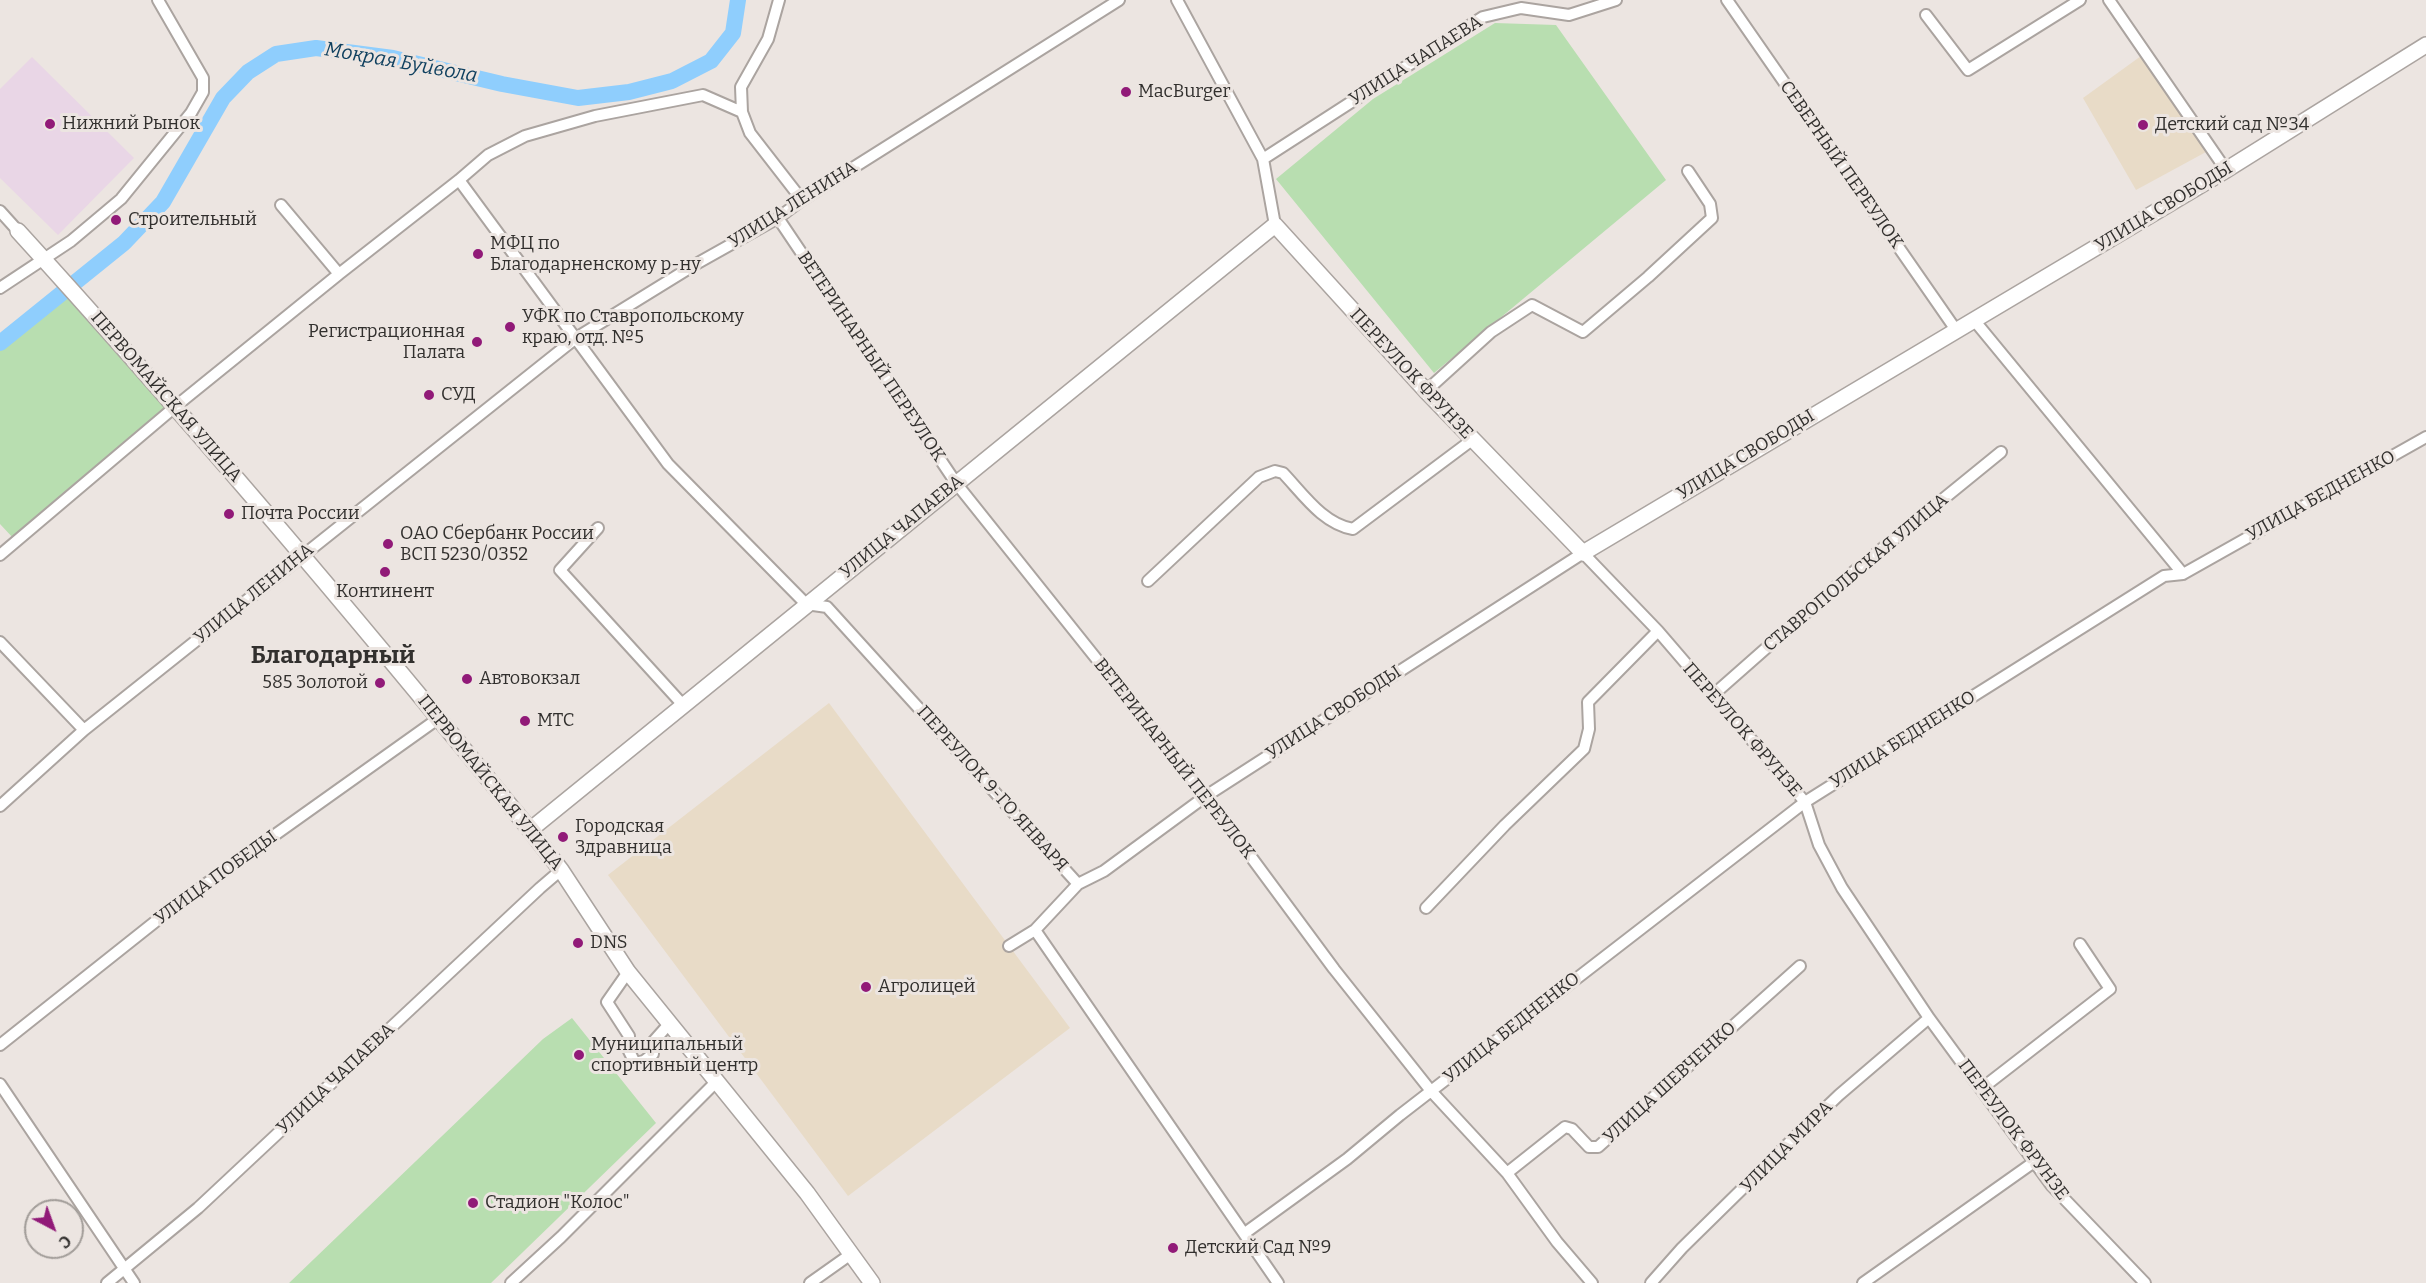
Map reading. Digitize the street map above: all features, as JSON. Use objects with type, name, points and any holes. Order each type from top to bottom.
[{"type":"main road","name":"УЛИЦА СВОБОДЫ","points":[[1583,553],[2226,170],[2426,45]]},
{"type":"main road","name":"ПЕРЕУЛОК ФРУНЗЕ","points":[[1275,225],[1472,441],[1583,553]]},
{"type":"main road","name":"УЛИЦА ЧАПАЕВА","points":[[530,830],[1275,225]]},
{"type":"main road","name":"ПЕРВОМАЙСКАЯ УЛИЦА","points":[[18,231],[176,406],[439,718],[530,830],[561,870],[628,972],[807,1193],[872,1283]]},
{"type":"street","points":[[0,288],[48,265],[121,199],[191,113],[203,93],[203,78],[158,0]]},
{"type":"street","points":[[779,0],[768,39],[741,87],[742,112],[750,133],[802,200]]},
{"type":"street","name":"УЛИЦА ЛЕНИНА","points":[[0,806],[84,730],[576,338],[696,264],[778,218],[802,200],[1119,0]]},
{"type":"street","points":[[1177,0],[1263,159],[1275,225]]},
{"type":"street","name":"УЛИЦА ЧАПАЕВА","points":[[1263,159],[1483,17],[1521,8],[1569,15],[1616,0]]},
{"type":"street","name":"СЕВЕРНЫЙ ПЕРЕУЛОК","points":[[1727,0],[1956,330]]},
{"type":"street","points":[[1926,15],[1968,70],[2080,0]]},
{"type":"street","points":[[2109,0],[2226,170]]},
{"type":"street","points":[[0,555],[176,406],[498,149],[525,136],[595,116],[704,95],[742,112]]},
{"type":"street","points":[[1426,392],[1491,332],[1532,305],[1583,332],[1648,277],[1712,218],[1710,204],[1688,171]]},
{"type":"street","name":"ПЕРЕУЛОК 9-ГО ЯНВАРЯ","points":[[459,180],[668,464],[806,604],[827,607],[1078,884],[1035,930]]},
{"type":"street","points":[[280,205],[339,274]]},
{"type":"street","points":[[0,212],[18,231]]},
{"type":"street","name":"ВЕТЕРИНАРНЫЙ ПЕРЕУЛОК","points":[[778,218],[956,483],[1206,796],[1334,969],[1431,1092],[1507,1173],[1557,1242],[1592,1283]]},
{"type":"street","points":[[1974,320],[2183,574]]},
{"type":"street","name":"УЛИЦА БЕДНЕНКО","points":[[1245,1233],[1330,1172],[1805,802],[2164,576],[2183,574],[2426,437]]},
{"type":"street","points":[[1148,580],[1259,477],[1275,471],[1283,473],[1329,520],[1342,527],[1353,529],[1472,441]]},
{"type":"street","name":"СТАВРОПОЛЬСКАЯ УЛИЦА","points":[[1713,695],[1840,583],[2001,452]]},
{"type":"street","points":[[598,528],[560,570],[682,705]]},
{"type":"street","name":"ПЕРЕУЛОК ФРУНЗЕ","points":[[1583,553],[1658,632],[1805,802],[1819,845],[1842,888],[1929,1018],[2052,1186],[2145,1283]]},
{"type":"street","name":"УЛИЦА СВОБОДЫ","points":[[1078,884],[1104,871],[1206,796],[1583,553]]},
{"type":"street","points":[[1426,908],[1505,825],[1584,750],[1589,729],[1588,702],[1658,632]]},
{"type":"street","points":[[0,642],[84,730]]},
{"type":"street","name":"УЛИЦА ПОБЕДЫ","points":[[0,1045],[175,906],[439,718]]},
{"type":"street","name":"УЛИЦА ЧАПАЕВА","points":[[107,1283],[198,1208],[561,870]]},
{"type":"street","points":[[1009,946],[1035,930],[1278,1283]]},
{"type":"street","points":[[1981,1089],[2110,989],[2080,944]]},
{"type":"street","name":"УЛИЦА ШЕВЧЕНКО","points":[[1507,1173],[1565,1127],[1572,1129],[1589,1147],[1598,1147],[1800,966]]},
{"type":"street","points":[[628,972],[607,1002],[629,1036],[627,1047],[634,1063],[644,1061],[653,1054],[653,1042],[669,1024]]},
{"type":"street","name":"УЛИЦА МИРА","points":[[1651,1283],[1682,1248],[1816,1117],[1929,1018]]},
{"type":"street","points":[[511,1283],[561,1237],[716,1082]]},
{"type":"street","points":[[0,1084],[134,1283]]},
{"type":"street","points":[[1863,1283],[2034,1162]]},
{"type":"street","points":[[810,1283],[851,1254]]},
{"type":"shaded area","name":"Детский сад №34","points":[[2141,56],[2206,152],[2136,190],[2083,98]]},
{"type":"shaded area","name":"Нижний Рынок","points":[[32,57],[134,158],[58,235],[0,178],[0,89]]},
{"type":"shaded area","name":"Агролицей","points":[[829,703],[1070,1028],[848,1196],[608,875]]},
{"type":"green space","points":[[1495,23],[1556,25],[1666,180],[1434,373],[1276,179],[1373,99]]},
{"type":"green space","points":[[67,295],[171,406],[14,539],[0,524],[0,349]]},
{"type":"green space","name":"Стадион \"Колос\"","points":[[572,1018],[656,1123],[491,1283],[289,1283],[543,1039]]},
{"type":"waterway","name":"Мокрая Буйвола","points":[[0,343],[124,243],[163,202],[223,98],[248,72],[276,54],[316,48],[393,58],[502,84],[578,98],[629,92],[672,81],[711,61],[733,33],[738,0]]},
{"type":"place","name":"MacBurger","points":[[1126,92]]},
{"type":"place","name":"Нижний Рынок","points":[[50,124]]},
{"type":"place","name":"Детский сад №34","points":[[2143,125]]},
{"type":"place","name":"Строительный","points":[[116,220]]},
{"type":"place","name":"МФЦ по Благодарненскому р-ну","points":[[478,254]]},
{"type":"place","name":"УФК по Ставропольскому краю, отд. №5","points":[[510,327]]},
{"type":"place","name":"Регистрационная Палата","points":[[477,342]]},
{"type":"place","name":"СУД","points":[[429,395]]},
{"type":"place","name":"Почта России","points":[[229,514]]},
{"type":"place","name":"ОАО Сбербанк России ВСП 5230/0352","points":[[388,544]]},
{"type":"place","name":"Континент","points":[[385,572]]},
{"type":"place","name":"Автовокзал","points":[[467,679]]},
{"type":"place","name":"585 Золотой","points":[[380,683]]},
{"type":"place","name":"МТС","points":[[525,721]]},
{"type":"place","name":"Городская Здравница","points":[[563,837]]},
{"type":"place","name":"DNS","points":[[578,943]]},
{"type":"place","name":"Агролицей","points":[[866,987]]},
{"type":"place","name":"Муниципальный спортивный центр","points":[[579,1055]]},
{"type":"place","name":"Стадион \"Колос\"","points":[[473,1203]]},
{"type":"place","name":"Детский Сад №9","points":[[1173,1248]]},
{"type":"district","name":"Благодарный","points":[[333,656]]}]
